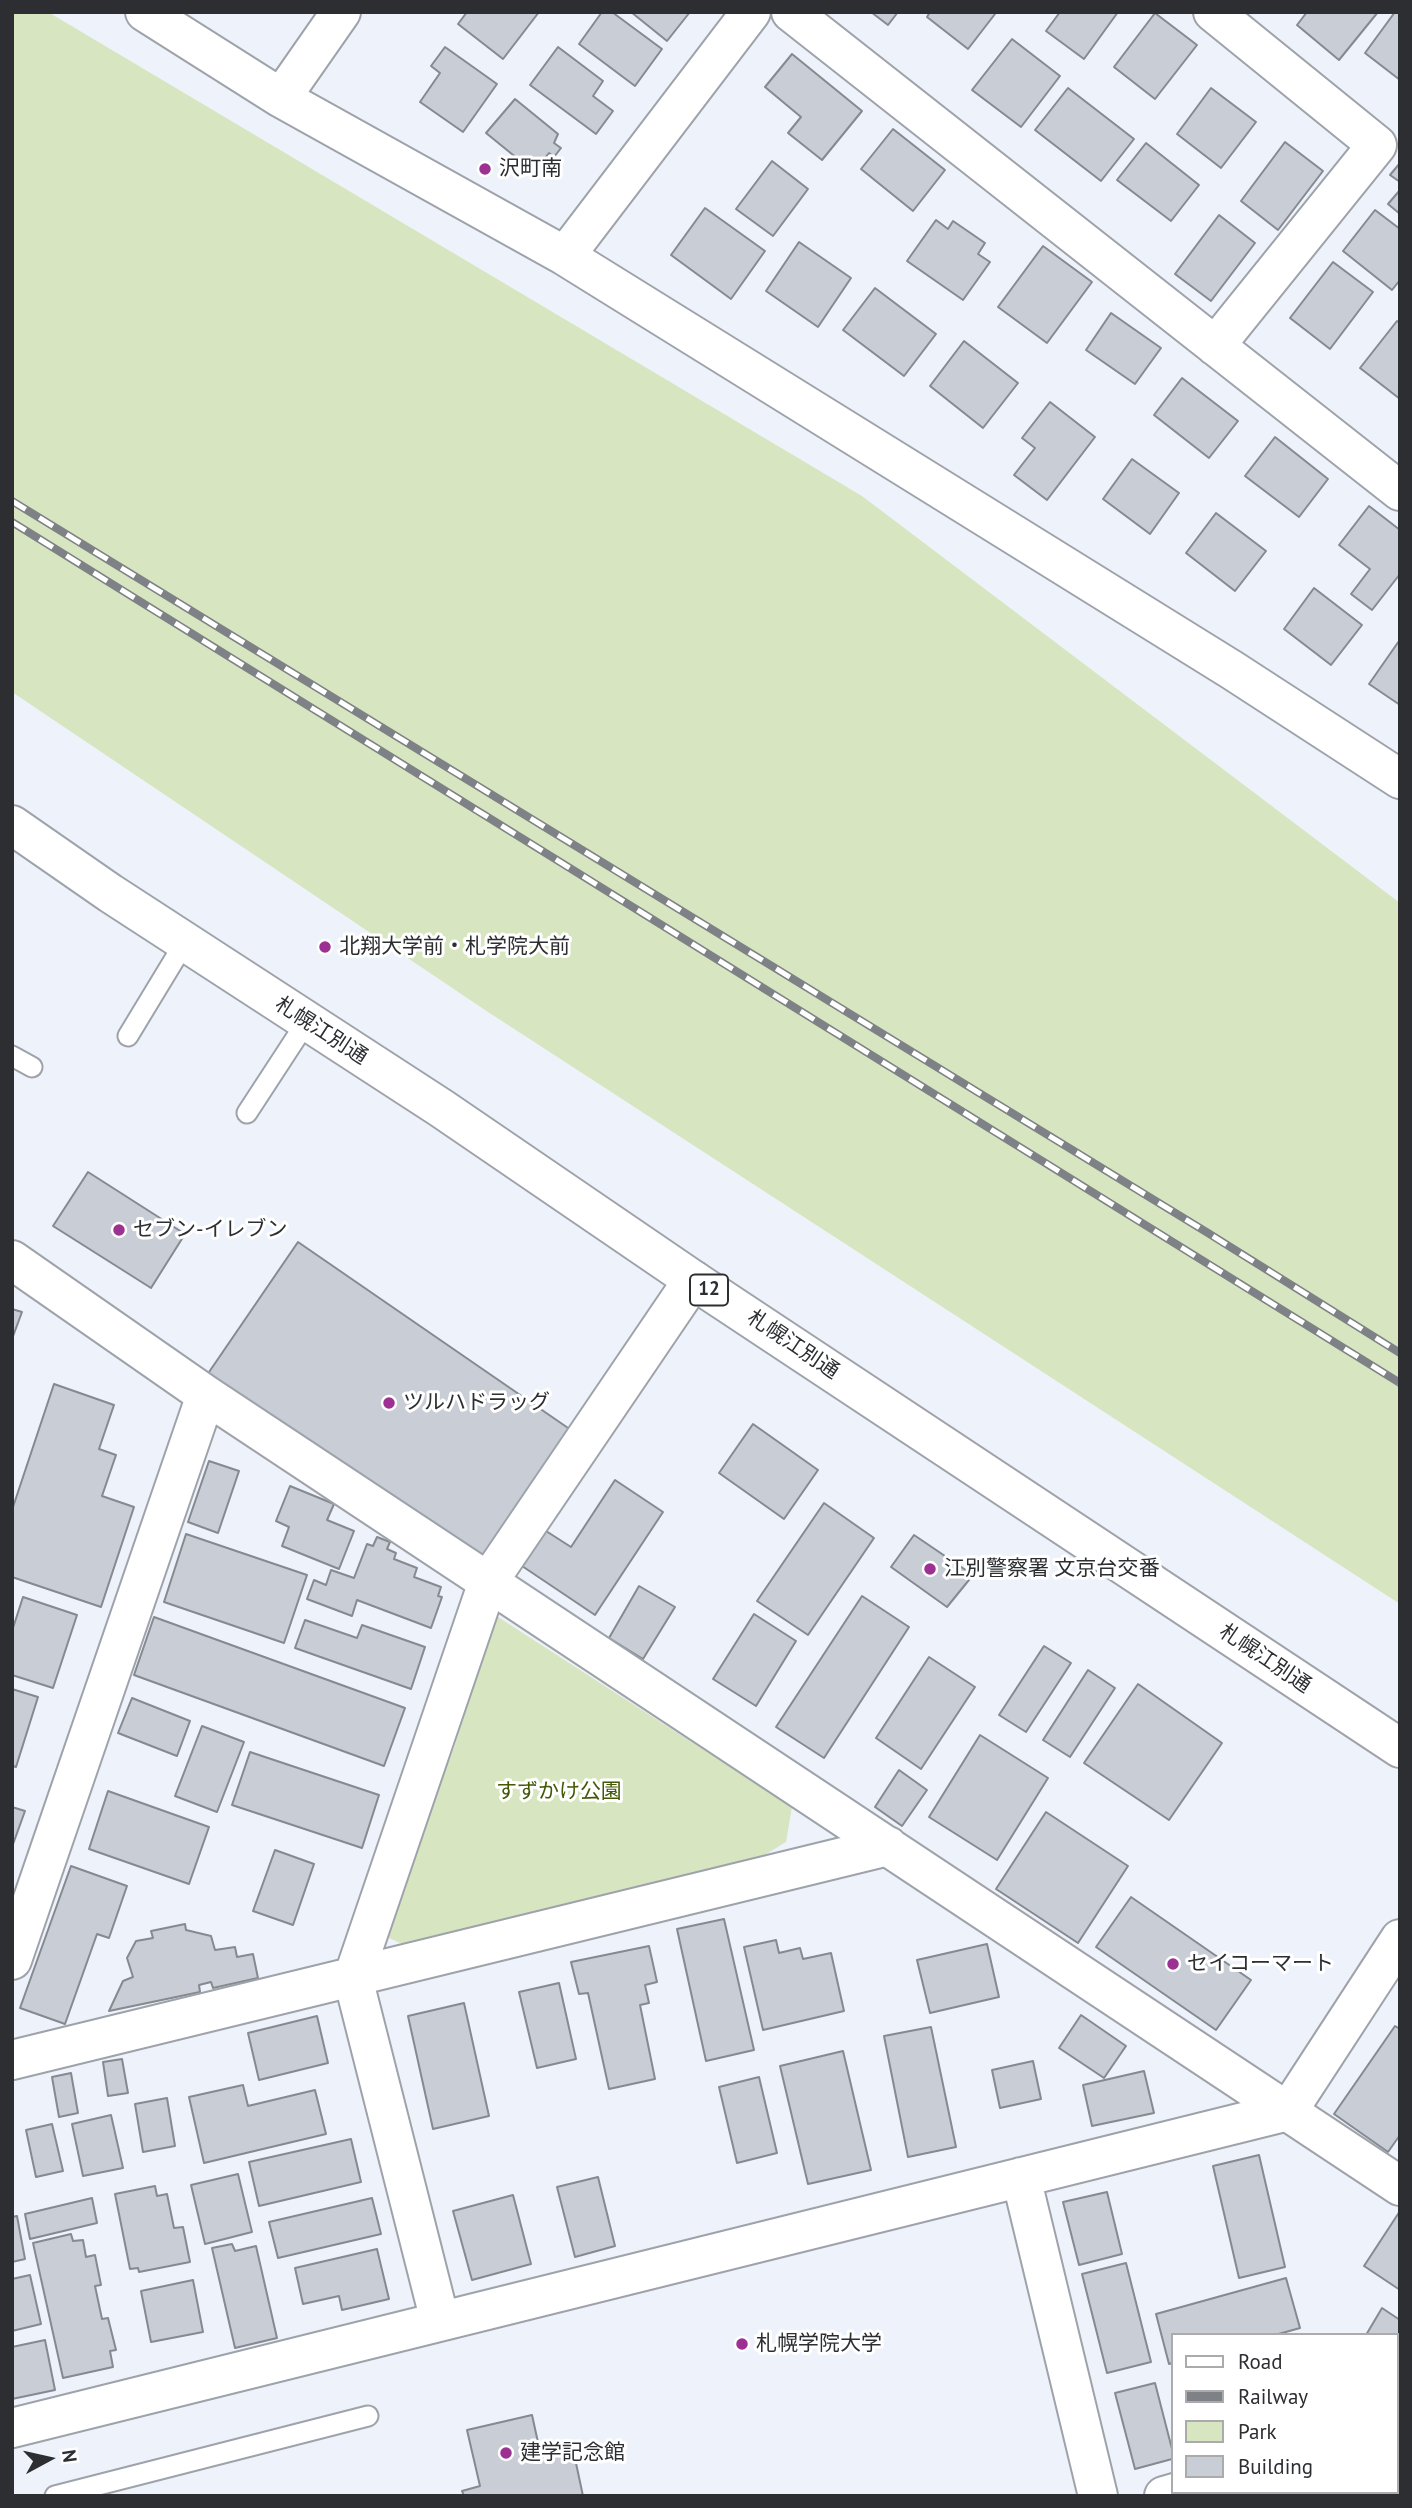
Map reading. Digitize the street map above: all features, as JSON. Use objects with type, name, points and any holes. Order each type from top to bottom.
[{"type":"main road","points":[[145,12],[281,98],[565,256],[1221,663],[1400,779]]},
{"type":"main road","points":[[281,98],[341,12]]},
{"type":"main road","points":[[565,256],[751,12]]},
{"type":"main road","points":[[791,12],[1215,346],[1396,481]]},
{"type":"main road","points":[[1213,12],[1377,145],[1215,346]]},
{"type":"main road","name":"札幌江別通","points":[[12,825],[1400,1748]]},
{"type":"main road","points":[[12,1260],[206,1395],[1400,2186]]},
{"type":"main road","points":[[440,2321],[354,1978],[488,1582],[693,1280]]},
{"type":"main road","points":[[12,1960],[206,1395]]},
{"type":"main road","points":[[12,2060],[888,1846]]},
{"type":"main road","points":[[12,2428],[1288,2111],[1400,1940]]},
{"type":"main road","points":[[1021,2177],[1098,2496]]},
{"type":"lane","points":[[128,1036],[185,942]]},
{"type":"lane","points":[[247,1113],[307,1021]]},
{"type":"lane","points":[[12,1056],[32,1067]]},
{"type":"lane","points":[[55,2496],[111,2489],[368,2416]]},
{"type":"green space","points":[[12,12],[48,12],[862,496],[1400,903],[1400,1604],[485,1010],[12,692]]},
{"type":"green space","name":"すずかけ公園","points":[[495,1615],[792,1807],[786,1842],[753,1862],[409,1947],[389,1938],[387,1918],[454,1748]]},
{"type":"building","points":[[467,12],[539,12],[503,59],[458,24]]},
{"type":"building","points":[[602,12],[612,12],[662,49],[635,86],[579,44]]},
{"type":"building","points":[[631,12],[690,12],[667,41]]},
{"type":"building","points":[[871,12],[898,12],[888,25]]},
{"type":"building","points":[[930,12],[995,14],[968,49],[927,17]]},
{"type":"building","points":[[1060,12],[1118,12],[1084,59],[1046,31]]},
{"type":"building","points":[[1307,12],[1378,12],[1339,60],[1297,25]]},
{"type":"building","points":[[1395,12],[1400,12],[1400,80],[1365,53]]},
{"type":"building","points":[[1155,13],[1197,45],[1155,99],[1114,67]]},
{"type":"building","points":[[1012,39],[1060,76],[1021,127],[972,90]]},
{"type":"building","points":[[445,47],[497,84],[463,132],[420,102],[440,73],[431,66]]},
{"type":"building","points":[[558,47],[603,81],[593,96],[613,111],[596,134],[530,85]]},
{"type":"building","points":[[792,54],[862,111],[822,160],[788,133],[801,117],[765,87]]},
{"type":"building","points":[[1068,88],[1134,139],[1101,181],[1035,130]]},
{"type":"building","points":[[1211,88],[1256,122],[1221,168],[1177,134]]},
{"type":"building","points":[[515,99],[558,134],[554,143],[561,148],[554,157],[549,153],[534,172],[486,133]]},
{"type":"building","points":[[893,129],[945,170],[913,211],[861,169]]},
{"type":"building","points":[[1285,142],[1323,171],[1278,230],[1241,201]]},
{"type":"building","points":[[1146,143],[1199,185],[1171,221],[1117,180]]},
{"type":"building","points":[[772,161],[808,189],[773,236],[736,209]]},
{"type":"building","points":[[1400,163],[1400,182],[1390,175]]},
{"type":"building","points":[[1400,190],[1400,214],[1388,204]]},
{"type":"building","points":[[705,208],[765,251],[731,299],[671,255]]},
{"type":"building","points":[[1375,210],[1400,229],[1400,280],[1392,290],[1343,251]]},
{"type":"building","points":[[1219,215],[1255,243],[1211,301],[1175,274]]},
{"type":"building","points":[[936,220],[948,229],[953,221],[985,243],[978,254],[990,262],[963,300],[907,261]]},
{"type":"building","points":[[799,242],[851,278],[818,327],[766,291]]},
{"type":"building","points":[[1043,246],[1092,282],[1047,343],[998,307]]},
{"type":"building","points":[[1333,262],[1373,292],[1330,349],[1290,318]]},
{"type":"building","points":[[875,288],[936,334],[904,376],[843,330]]},
{"type":"building","points":[[1111,313],[1161,348],[1135,384],[1086,350]]},
{"type":"building","points":[[1397,321],[1400,323],[1400,399],[1360,368]]},
{"type":"building","points":[[964,341],[1018,383],[983,428],[930,386]]},
{"type":"building","points":[[1182,378],[1238,421],[1209,458],[1154,415]]},
{"type":"building","points":[[1050,402],[1095,437],[1047,500],[1014,475],[1035,448],[1022,438]]},
{"type":"building","points":[[1275,437],[1328,479],[1299,517],[1245,476]]},
{"type":"building","points":[[1132,459],[1179,493],[1150,534],[1103,499]]},
{"type":"building","points":[[1369,506],[1400,530],[1400,574],[1372,610],[1351,594],[1370,569],[1339,545]]},
{"type":"building","points":[[1216,513],[1266,551],[1235,591],[1186,553]]},
{"type":"building","points":[[1314,588],[1362,625],[1331,665],[1284,629]]},
{"type":"building","points":[[1400,641],[1400,705],[1369,684]]},
{"type":"building","name":"セブン-イレブン","points":[[88,1172],[185,1234],[151,1288],[53,1226]]},
{"type":"building","name":"ツルハドラッグ","points":[[298,1242],[571,1430],[480,1563],[207,1375]]},
{"type":"building","points":[[12,1309],[22,1312],[12,1339]]},
{"type":"building","points":[[54,1384],[114,1405],[99,1449],[116,1455],[102,1496],[134,1507],[101,1607],[12,1577],[12,1510]]},
{"type":"building","points":[[753,1424],[818,1470],[784,1519],[719,1473]]},
{"type":"building","points":[[209,1461],[239,1471],[218,1533],[188,1522]]},
{"type":"building","points":[[615,1480],[663,1512],[595,1615],[522,1566],[546,1531],[571,1547]]},
{"type":"building","points":[[290,1486],[334,1504],[327,1520],[354,1531],[339,1569],[282,1546],[289,1527],[276,1521]]},
{"type":"building","points":[[824,1503],[874,1538],[808,1635],[757,1601]]},
{"type":"building","points":[[186,1534],[307,1575],[284,1643],[164,1602]]},
{"type":"building","points":[[914,1535],[973,1575],[947,1607],[891,1567]]},
{"type":"building","points":[[377,1537],[390,1542],[387,1549],[396,1553],[394,1559],[417,1568],[414,1577],[441,1587],[438,1596],[442,1597],[431,1628],[357,1600],[352,1616],[307,1599],[314,1580],[326,1585],[331,1570],[354,1578],[367,1544],[373,1546]]},
{"type":"building","points":[[639,1586],[675,1607],[643,1659],[609,1638]]},
{"type":"building","points":[[862,1596],[909,1627],[824,1758],[776,1727]]},
{"type":"building","points":[[23,1597],[77,1615],[53,1688],[12,1675],[12,1631]]},
{"type":"building","points":[[754,1614],[796,1641],[756,1706],[713,1679]]},
{"type":"building","points":[[154,1617],[405,1708],[384,1766],[134,1675]]},
{"type":"building","points":[[305,1620],[357,1638],[362,1625],[425,1647],[411,1689],[295,1648]]},
{"type":"building","points":[[1044,1646],[1071,1663],[1026,1732],[999,1715]]},
{"type":"building","points":[[929,1657],[975,1687],[921,1769],[876,1738]]},
{"type":"building","points":[[1088,1670],[1115,1688],[1070,1757],[1043,1740]]},
{"type":"building","points":[[1138,1684],[1222,1743],[1169,1820],[1084,1763]]},
{"type":"building","points":[[12,1689],[38,1697],[16,1767],[12,1766]]},
{"type":"building","points":[[132,1698],[190,1721],[177,1756],[118,1733]]},
{"type":"building","points":[[202,1726],[244,1742],[217,1812],[175,1796]]},
{"type":"building","points":[[980,1735],[1048,1778],[997,1860],[929,1817]]},
{"type":"building","points":[[250,1752],[379,1795],[362,1848],[232,1805]]},
{"type":"building","points":[[899,1770],[927,1790],[902,1826],[875,1807]]},
{"type":"building","points":[[108,1791],[209,1827],[189,1884],[89,1849]]},
{"type":"building","points":[[12,1807],[25,1811],[12,1847]]},
{"type":"building","points":[[1046,1812],[1128,1866],[1078,1943],[996,1889]]},
{"type":"building","points":[[275,1850],[314,1864],[293,1925],[253,1911]]},
{"type":"building","points":[[71,1866],[127,1886],[109,1938],[97,1934],[65,2024],[20,2008]]},
{"type":"building","name":"セイコーマート","points":[[1131,1897],[1251,1980],[1216,2030],[1096,1947]]},
{"type":"building","points":[[724,1919],[754,2050],[706,2061],[677,1929]]},
{"type":"building","points":[[185,1924],[186,1930],[211,1936],[215,1950],[235,1947],[237,1957],[253,1954],[258,1978],[213,1988],[211,1982],[199,1985],[200,1992],[109,2011],[123,1981],[133,1977],[127,1958],[136,1941],[153,1938],[151,1931]]},
{"type":"building","points":[[776,1940],[779,1953],[800,1948],[803,1959],[831,1953],[844,2011],[763,2030],[744,1947]]},
{"type":"building","points":[[987,1944],[999,1997],[930,2013],[917,1960]]},
{"type":"building","points":[[649,1946],[657,1982],[645,1985],[649,2003],[640,2005],[655,2079],[609,2089],[588,1993],[579,1994],[571,1962]]},
{"type":"building","points":[[559,1983],[576,2059],[537,2068],[519,1992]]},
{"type":"building","points":[[464,2003],[489,2116],[433,2129],[408,2016]]},
{"type":"building","points":[[1081,2015],[1126,2046],[1104,2078],[1059,2048]]},
{"type":"building","points":[[317,2016],[328,2063],[259,2080],[248,2033]]},
{"type":"building","points":[[1395,2026],[1400,2029],[1400,2135],[1388,2152],[1334,2114]]},
{"type":"building","points":[[931,2027],[956,2147],[908,2157],[884,2036]]},
{"type":"building","points":[[843,2051],[871,2170],[808,2184],[780,2066]]},
{"type":"building","points":[[122,2059],[128,2093],[108,2096],[103,2062]]},
{"type":"building","points":[[1033,2061],[1041,2099],[1000,2108],[992,2070]]},
{"type":"building","points":[[1144,2071],[1154,2113],[1092,2126],[1083,2085]]},
{"type":"building","points":[[71,2073],[78,2113],[59,2117],[52,2077]]},
{"type":"building","points":[[759,2077],[777,2153],[737,2163],[719,2087]]},
{"type":"building","points":[[243,2085],[248,2106],[315,2090],[326,2134],[204,2163],[189,2097]]},
{"type":"building","points":[[167,2098],[175,2146],[143,2152],[135,2104]]},
{"type":"building","points":[[111,2115],[123,2168],[83,2176],[72,2124]]},
{"type":"building","points":[[52,2124],[63,2171],[36,2177],[26,2130]]},
{"type":"building","points":[[351,2139],[361,2182],[259,2206],[249,2162]]},
{"type":"building","points":[[1259,2155],[1285,2267],[1239,2278],[1213,2166]]},
{"type":"building","points":[[238,2174],[252,2232],[205,2244],[191,2185]]},
{"type":"building","points":[[598,2177],[615,2246],[575,2257],[557,2187]]},
{"type":"building","points":[[155,2186],[157,2196],[167,2194],[174,2228],[183,2227],[190,2262],[139,2272],[138,2268],[130,2269],[115,2194]]},
{"type":"building","points":[[1107,2192],[1122,2254],[1079,2265],[1063,2202]]},
{"type":"building","points":[[513,2195],[531,2264],[472,2280],[453,2211]]},
{"type":"building","points":[[92,2198],[97,2223],[30,2239],[25,2214]]},
{"type":"building","points":[[372,2198],[381,2234],[278,2258],[269,2222]]},
{"type":"building","points":[[1400,2211],[1400,2290],[1364,2266]]},
{"type":"building","points":[[17,2216],[25,2259],[12,2262],[12,2217]]},
{"type":"building","points":[[71,2234],[73,2241],[83,2240],[86,2257],[95,2255],[101,2285],[95,2286],[102,2319],[108,2318],[116,2350],[110,2351],[113,2367],[63,2378],[33,2243]]},
{"type":"building","points":[[232,2244],[235,2251],[256,2246],[277,2338],[235,2348],[212,2248]]},
{"type":"building","points":[[377,2249],[389,2299],[342,2310],[339,2296],[303,2304],[295,2268]]},
{"type":"building","points":[[1126,2263],[1151,2362],[1107,2373],[1082,2274]]},
{"type":"building","points":[[30,2275],[41,2324],[12,2331],[12,2279]]},
{"type":"building","points":[[1286,2278],[1300,2328],[1282,2333],[1170,2333],[1169,2364],[1156,2314]]},
{"type":"building","points":[[193,2280],[203,2332],[151,2342],[141,2291]]},
{"type":"building","points":[[1382,2308],[1400,2320],[1398,2410],[1398,2333],[1367,2333]]},
{"type":"building","points":[[45,2340],[55,2390],[12,2399],[12,2347]]},
{"type":"building","points":[[1155,2383],[1170,2441],[1170,2460],[1135,2469],[1115,2393]]},
{"type":"building","name":"建学記念館","points":[[532,2415],[541,2456],[573,2449],[583,2496],[464,2496],[462,2491],[480,2486],[467,2430]]},
{"type":"building","points":[[1398,2472],[1400,2496],[1388,2496],[1398,2494]]},
{"type":"railway","points":[[12,501],[1400,1353]]},
{"type":"railway","points":[[12,522],[1400,1383]]},
{"type":"place","name":"沢町南","points":[[485,169]]},
{"type":"place","name":"北翔大学前・札学院大前","points":[[325,947]]},
{"type":"place","name":"セブン-イレブン","points":[[119,1230]]},
{"type":"place","name":"ツルハドラッグ","points":[[389,1403]]},
{"type":"place","name":"江別警察署 文京台交番","points":[[930,1569]]},
{"type":"place","name":"セイコーマート","points":[[1173,1964]]},
{"type":"place","name":"札幌学院大学","points":[[742,2344]]},
{"type":"place","name":"建学記念館","points":[[506,2453]]}]
